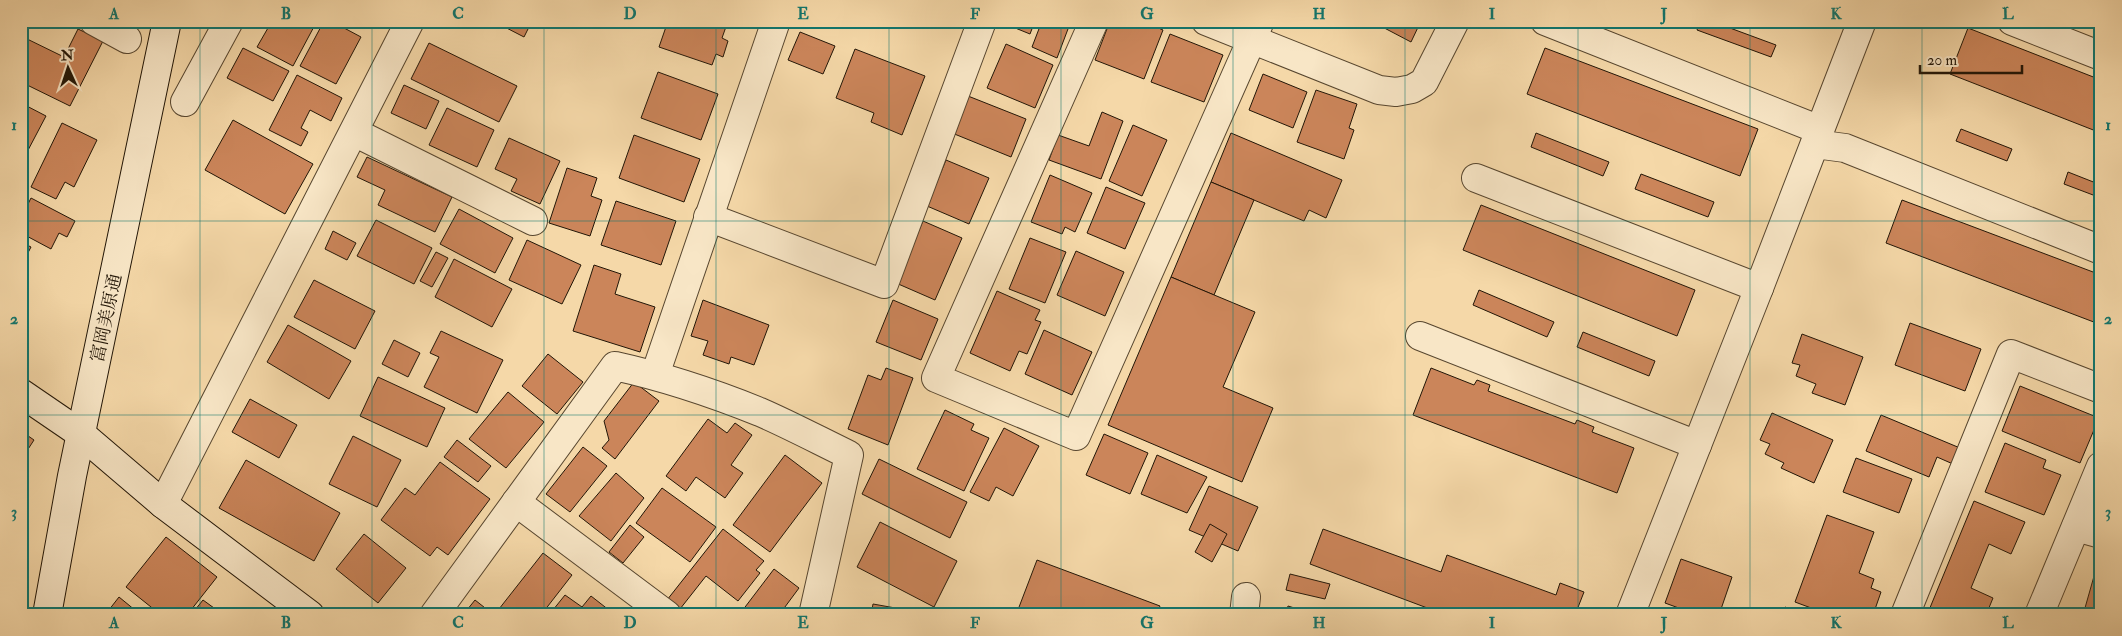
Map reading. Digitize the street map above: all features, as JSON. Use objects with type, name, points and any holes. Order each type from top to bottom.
[{"type":"street","points":[[94,21],[127,39]]},
{"type":"street","name":"富岡美原通","points":[[47,615],[81,434],[167,21]]},
{"type":"street","points":[[185,102],[229,21]]},
{"type":"street","points":[[163,504],[410,21]]},
{"type":"street","points":[[655,375],[776,21]]},
{"type":"street","points":[[708,217],[884,284],[982,21]]},
{"type":"street","points":[[1094,21],[936,378],[1076,436],[1257,30]]},
{"type":"street","points":[[1206,21],[1257,30],[1379,90],[1396,92],[1412,89],[1424,82],[1455,21]]},
{"type":"street","points":[[1545,21],[1817,137],[2101,250]]},
{"type":"street","points":[[1630,615],[1862,21]]},
{"type":"street","points":[[2012,21],[2101,56]]},
{"type":"street","points":[[354,132],[533,221]]},
{"type":"street","points":[[1476,178],[1759,288]]},
{"type":"street","points":[[1420,336],[1697,445]]},
{"type":"street","points":[[1905,615],[2011,354],[2101,389]]},
{"type":"street","points":[[434,615],[615,366],[655,375],[706,391],[762,413],[849,455],[813,615]]},
{"type":"street","points":[[21,392],[81,434],[163,504],[310,615]]},
{"type":"street","points":[[2039,615],[2088,531],[2101,466]]},
{"type":"street","points":[[516,502],[667,615]]},
{"type":"building","points":[[272,21],[317,21],[293,66],[257,47]]},
{"type":"building","points":[[324,21],[331,21],[361,37],[336,84],[300,66]]},
{"type":"building","points":[[493,21],[532,21],[524,37]]},
{"type":"building","points":[[625,21],[637,21],[635,26]]},
{"type":"building","points":[[668,21],[728,21],[722,38],[728,41],[723,57],[716,54],[712,65],[659,47]]},
{"type":"building","points":[[998,21],[1035,21],[1030,34]]},
{"type":"building","points":[[1042,21],[1071,21],[1057,58],[1032,47]]},
{"type":"building","points":[[1110,21],[1142,21],[1163,30],[1144,79],[1095,60]]},
{"type":"building","points":[[1300,21],[1317,21],[1315,27]]},
{"type":"building","points":[[1371,21],[1421,21],[1411,42]]},
{"type":"building","points":[[1700,21],[1711,21],[1776,45],[1771,57],[1697,30]]},
{"type":"building","points":[[1968,28],[2101,80],[2101,133],[1950,74]]},
{"type":"building","points":[[78,29],[103,41],[70,106],[21,82],[21,36],[64,57]]},
{"type":"building","points":[[800,32],[835,46],[823,74],[788,60]]},
{"type":"building","points":[[1170,34],[1223,55],[1204,102],[1151,82]]},
{"type":"building","points":[[429,43],[517,86],[499,122],[411,79]]},
{"type":"building","points":[[1006,44],[1053,65],[1035,108],[987,88]]},
{"type":"building","points":[[243,48],[289,71],[273,101],[227,78]]},
{"type":"building","points":[[1545,48],[1758,129],[1740,176],[1527,94]]},
{"type":"building","points":[[855,49],[925,76],[902,135],[871,122],[874,113],[836,98]]},
{"type":"building","points":[[658,72],[718,94],[701,140],[641,118]]},
{"type":"building","points":[[1263,74],[1307,92],[1293,128],[1249,110]]},
{"type":"building","points":[[297,75],[342,98],[331,121],[310,110],[301,128],[308,132],[301,146],[269,130]]},
{"type":"building","points":[[404,85],[439,101],[426,129],[391,113]]},
{"type":"building","points":[[1316,90],[1357,104],[1349,128],[1354,130],[1344,159],[1297,142]]},
{"type":"building","points":[[968,96],[1026,119],[1011,157],[952,133]]},
{"type":"building","points":[[21,103],[46,116],[26,154],[21,152]]},
{"type":"building","points":[[447,108],[494,130],[477,167],[429,145]]},
{"type":"building","points":[[1102,112],[1123,121],[1101,179],[1049,160],[1058,135],[1089,146]]},
{"type":"building","points":[[233,120],[313,164],[285,214],[205,170]]},
{"type":"building","points":[[62,123],[97,140],[74,187],[65,182],[56,199],[31,187]]},
{"type":"building","points":[[1133,125],[1167,140],[1142,196],[1109,181]]},
{"type":"building","points":[[1961,129],[2012,149],[2007,161],[1956,141]]},
{"type":"building","points":[[1231,133],[1342,180],[1326,218],[1309,210],[1304,221],[1211,182]]},
{"type":"building","points":[[1536,133],[1609,162],[1603,176],[1531,147]]},
{"type":"building","points":[[634,135],[700,159],[684,202],[619,178]]},
{"type":"building","points":[[509,138],[560,161],[540,204],[511,191],[517,179],[495,169]]},
{"type":"building","points":[[367,157],[452,197],[435,232],[378,205],[385,190],[357,177]]},
{"type":"building","points":[[946,160],[989,178],[969,224],[927,206]]},
{"type":"building","points":[[567,168],[597,178],[591,196],[602,200],[590,236],[549,223]]},
{"type":"building","points":[[2068,172],[2101,185],[2101,198],[2064,184]]},
{"type":"building","points":[[1641,174],[1714,202],[1708,217],[1635,189]]},
{"type":"building","points":[[1050,175],[1092,193],[1075,232],[1065,227],[1062,234],[1031,222]]},
{"type":"building","points":[[1211,182],[1254,200],[1214,295],[1171,277]]},
{"type":"building","points":[[1106,187],[1145,203],[1125,249],[1087,233]]},
{"type":"building","points":[[31,198],[75,221],[67,237],[59,233],[51,249],[21,233],[21,218]]},
{"type":"building","points":[[1902,200],[2101,275],[2099,324],[1886,243]]},
{"type":"building","points":[[616,201],[676,221],[661,265],[601,245]]},
{"type":"building","points":[[1481,205],[1695,290],[1677,336],[1463,250]]},
{"type":"building","points":[[459,209],[513,238],[495,273],[440,244]]},
{"type":"building","points":[[376,220],[432,248],[414,284],[357,256]]},
{"type":"building","points":[[923,221],[962,238],[935,300],[896,283]]},
{"type":"building","points":[[333,231],[356,243],[347,260],[325,249]]},
{"type":"building","points":[[1030,238],[1066,252],[1045,303],[1009,289]]},
{"type":"building","points":[[527,240],[581,265],[562,304],[509,280]]},
{"type":"building","points":[[21,242],[31,247],[21,266]]},
{"type":"building","points":[[1076,251],[1124,272],[1105,316],[1057,295]]},
{"type":"building","points":[[436,252],[448,258],[432,287],[420,281]]},
{"type":"building","points":[[454,259],[512,289],[492,327],[435,297]]},
{"type":"building","points":[[594,265],[621,274],[615,294],[655,307],[640,352],[573,331]]},
{"type":"building","points":[[1171,277],[1255,312],[1223,387],[1273,408],[1242,482],[1108,425]]},
{"type":"building","points":[[314,280],[375,311],[355,349],[294,317]]},
{"type":"building","points":[[1479,290],[1554,322],[1547,337],[1473,305]]},
{"type":"building","points":[[997,291],[1040,310],[1035,320],[1041,322],[1027,354],[1019,351],[1010,371],[970,353]]},
{"type":"building","points":[[703,300],[769,325],[754,365],[731,357],[729,364],[703,355],[708,341],[691,336]]},
{"type":"building","points":[[893,300],[938,319],[921,360],[876,342]]},
{"type":"building","points":[[1910,323],[1981,349],[1965,391],[1895,365]]},
{"type":"building","points":[[288,325],[351,361],[329,399],[267,362]]},
{"type":"building","points":[[1044,330],[1092,352],[1072,395],[1025,374]]},
{"type":"building","points":[[441,331],[503,360],[477,413],[424,387],[439,357],[430,353]]},
{"type":"building","points":[[1583,332],[1655,361],[1649,376],[1577,347]]},
{"type":"building","points":[[1802,334],[1863,357],[1845,405],[1812,393],[1816,384],[1796,376],[1800,365],[1792,363]]},
{"type":"building","points":[[394,340],[420,353],[408,377],[382,364]]},
{"type":"building","points":[[548,354],[583,382],[557,414],[522,386]]},
{"type":"building","points":[[886,368],[913,378],[888,445],[848,429],[868,375],[881,380]]},
{"type":"building","points":[[1431,368],[1474,385],[1477,380],[1490,385],[1488,391],[1575,424],[1577,420],[1594,427],[1592,432],[1634,448],[1617,493],[1413,415]]},
{"type":"building","points":[[378,377],[445,408],[427,447],[360,416]]},
{"type":"building","points":[[634,382],[659,401],[615,459],[602,448],[609,440],[604,421]]},
{"type":"building","points":[[2020,386],[2099,418],[2080,463],[2002,431]]},
{"type":"building","points":[[508,392],[544,422],[506,468],[469,439]]},
{"type":"building","points":[[250,399],[297,425],[279,458],[232,432]]},
{"type":"building","points":[[945,410],[974,424],[971,430],[989,438],[964,491],[917,469]]},
{"type":"building","points":[[1772,413],[1833,440],[1814,483],[1781,468],[1784,463],[1765,454],[1770,444],[1760,440]]},
{"type":"building","points":[[1881,415],[1960,448],[1953,464],[1937,457],[1929,477],[1866,451]]},
{"type":"building","points":[[708,419],[727,433],[735,423],[752,435],[731,465],[743,473],[725,498],[696,477],[686,491],[666,476]]},
{"type":"building","points":[[1004,428],[1039,446],[1013,496],[996,487],[989,501],[970,492]]},
{"type":"building","points":[[21,431],[34,440],[21,460]]},
{"type":"building","points":[[1104,434],[1148,453],[1130,494],[1086,475]]},
{"type":"building","points":[[353,436],[401,460],[377,507],[329,484]]},
{"type":"building","points":[[457,440],[491,466],[478,482],[444,457]]},
{"type":"building","points":[[2005,443],[2046,460],[2043,468],[2061,475],[2044,515],[1985,492]]},
{"type":"building","points":[[583,447],[607,466],[570,512],[546,494]]},
{"type":"building","points":[[785,455],[822,483],[770,552],[733,525]]},
{"type":"building","points":[[1157,455],[1207,477],[1187,513],[1141,494]]},
{"type":"building","points":[[1856,458],[1912,479],[1899,513],[1843,492]]},
{"type":"building","points":[[879,459],[967,502],[950,538],[862,494]]},
{"type":"building","points":[[246,460],[340,513],[314,561],[219,508]]},
{"type":"building","points":[[440,462],[490,499],[448,555],[437,547],[430,556],[381,520],[405,488],[415,495]]},
{"type":"building","points":[[616,473],[644,498],[611,541],[579,516]]},
{"type":"building","points":[[1209,486],[1258,507],[1238,551],[1189,530]]},
{"type":"building","points":[[662,488],[716,527],[690,562],[636,523]]},
{"type":"building","points":[[1974,501],[2025,522],[2011,554],[1989,544],[1971,588],[1993,598],[1986,615],[1927,615]]},
{"type":"building","points":[[1827,515],[1874,532],[1859,573],[1874,579],[1871,588],[1881,592],[1873,615],[1830,615],[1795,602]]},
{"type":"building","points":[[880,522],[957,561],[934,607],[857,567]]},
{"type":"building","points":[[1210,524],[1227,534],[1212,562],[1195,552]]},
{"type":"building","points":[[630,525],[644,537],[623,563],[609,552]]},
{"type":"building","points":[[723,529],[764,561],[756,570],[760,573],[738,601],[706,576],[680,609],[667,600]]},
{"type":"building","points":[[1323,529],[1441,572],[1447,555],[1556,595],[1560,583],[1584,592],[1575,615],[1446,615],[1310,564]]},
{"type":"building","points":[[364,534],[406,568],[378,603],[336,569]]},
{"type":"building","points":[[166,537],[217,577],[187,615],[161,615],[126,587]]},
{"type":"building","points":[[543,553],[572,575],[541,615],[507,615],[499,609]]},
{"type":"building","points":[[2100,555],[2101,615],[2083,615]]},
{"type":"building","points":[[1681,559],[1732,577],[1719,615],[1698,615],[1665,603]]},
{"type":"building","points":[[1037,560],[1160,606],[1156,615],[1016,615]]},
{"type":"building","points":[[774,569],[799,588],[779,615],[739,615]]},
{"type":"building","points":[[1290,574],[1330,584],[1325,599],[1286,590]]},
{"type":"building","points":[[565,595],[582,607],[591,596],[614,614],[549,615]]},
{"type":"building","points":[[119,597],[141,615],[105,615]]},
{"type":"building","points":[[203,600],[214,608],[208,615],[191,615]]},
{"type":"building","points":[[475,600],[494,615],[463,615]]},
{"type":"building","points":[[873,604],[929,614],[929,615],[871,615]]},
{"type":"building","points":[[1288,606],[1317,615],[1285,615]]},
{"type":"building","points":[[1785,607],[1805,615],[1783,615]]}]
